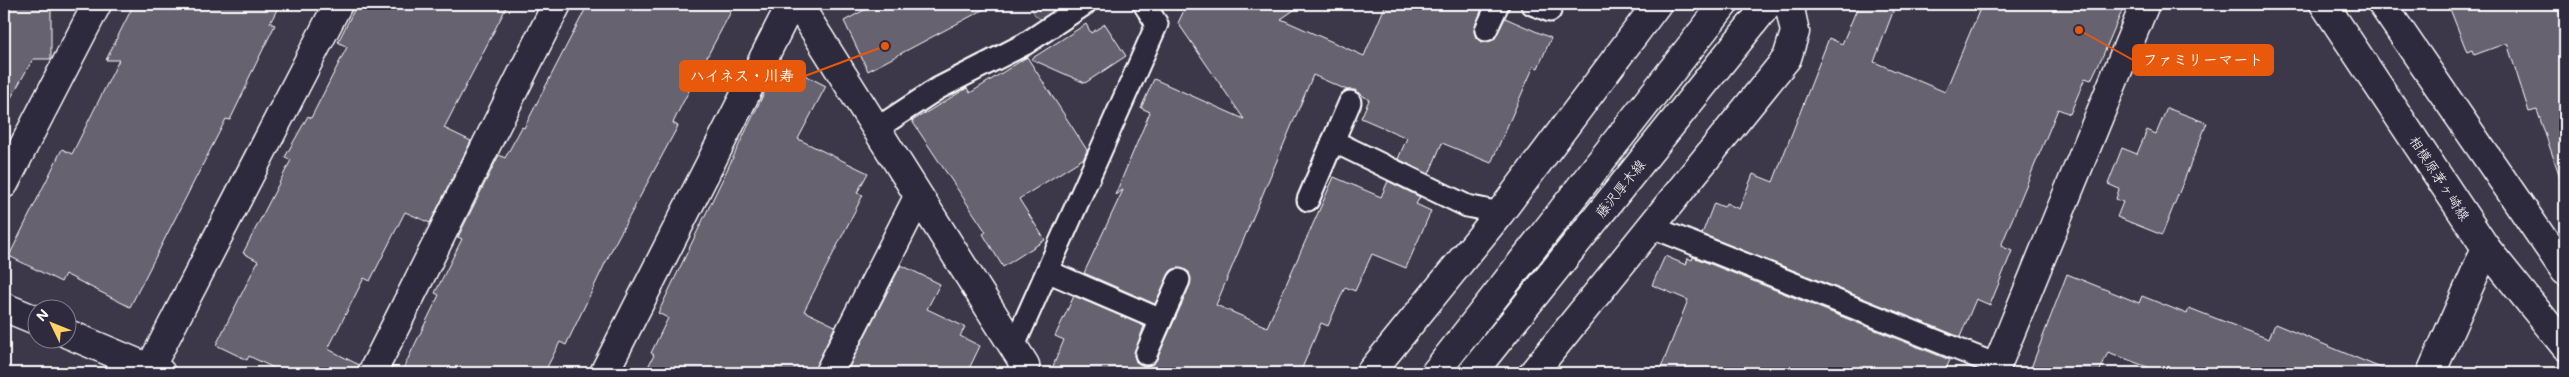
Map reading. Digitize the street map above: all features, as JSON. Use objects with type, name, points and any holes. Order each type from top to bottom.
[{"type":"street","points":[[4,184],[97,4]]},
{"type":"street","points":[[78,338],[156,371],[338,4]]},
{"type":"street","points":[[604,373],[791,4]]},
{"type":"street","points":[[798,4],[1013,348],[1025,364],[1021,373]]},
{"type":"street","points":[[1370,373],[1500,213],[1657,4]]},
{"type":"street","points":[[1435,373],[1724,4]]},
{"type":"street","name":"藤沢厚木線","points":[[1472,373],[1768,4]]},
{"type":"street","points":[[1533,373],[1787,58],[1795,32],[1790,4]]},
{"type":"street","points":[[1995,369],[2145,4]]},
{"type":"street","name":"相模原茅ヶ崎線","points":[[2324,4],[2486,248],[2565,346]]},
{"type":"street","points":[[2382,4],[2565,271]]},
{"type":"street","points":[[372,373],[552,5]]},
{"type":"street","points":[[829,373],[918,196]]},
{"type":"street","points":[[2431,373],[2486,248]]},
{"type":"street","points":[[4,307],[28,317]]},
{"type":"lane","points":[[876,129],[937,89],[1025,44],[1085,4]]},
{"type":"lane","points":[[1013,348],[1157,24],[1144,4]]},
{"type":"lane","points":[[1486,30],[1498,4]]},
{"type":"lane","points":[[1308,200],[1350,102]]},
{"type":"lane","points":[[1333,141],[1467,206],[1500,213]]},
{"type":"lane","points":[[1652,227],[1995,369]]},
{"type":"lane","points":[[1048,271],[1161,320]]},
{"type":"lane","points":[[1146,354],[1179,280]]},
{"type":"shaded area","points":[[1029,4],[1080,4],[1049,26],[1035,15]]},
{"type":"building","points":[[4,4],[51,4],[51,59],[33,59],[4,110]]},
{"type":"building","points":[[134,4],[280,4],[270,23],[275,25],[230,120],[226,119],[130,307],[65,274],[61,282],[9,256],[62,149],[72,154],[119,60],[106,60]]},
{"type":"building","points":[[357,4],[508,4],[444,128],[471,141],[430,223],[405,212],[370,281],[364,278],[328,349],[359,365],[356,373],[284,373],[249,356],[247,360],[216,345],[258,261],[243,253],[291,160],[285,157],[308,116],[311,118],[347,47],[338,42]]},
{"type":"building","points":[[588,4],[735,4],[673,123],[678,126],[613,247],[566,345],[560,342],[544,373],[401,373],[439,295],[435,293],[462,239],[458,237],[499,155],[505,158],[522,127],[524,128]]},
{"type":"building","points":[[875,4],[994,4],[868,71],[844,21]]},
{"type":"building","points":[[1187,4],[1303,4],[1281,19],[1364,56],[1386,4],[1472,4],[1482,8],[1474,31],[1476,38],[1481,42],[1494,40],[1505,18],[1551,38],[1538,68],[1534,66],[1491,163],[1442,143],[1429,174],[1398,159],[1407,138],[1361,118],[1369,100],[1355,90],[1347,90],[1313,75],[1216,305],[1267,327],[1334,177],[1381,197],[1388,181],[1420,197],[1416,204],[1431,211],[1406,268],[1372,254],[1355,291],[1345,287],[1328,326],[1321,323],[1300,373],[1050,373],[1064,340],[1055,336],[1074,296],[1144,326],[1134,355],[1136,362],[1147,366],[1157,359],[1190,285],[1189,272],[1178,268],[1172,270],[1155,304],[1084,273],[1123,190],[1115,195],[1150,112],[1141,108],[1154,79],[1244,119],[1178,23]]},
{"type":"building","points":[[1859,4],[1896,4],[1874,62],[1945,92],[1982,4],[2125,4],[2091,80],[2085,78],[2070,114],[2058,109],[2001,246],[2012,251],[1990,305],[1976,299],[1960,337],[1702,234],[1714,203],[1724,207],[1726,203],[1739,209],[1753,174],[1773,182],[1829,38],[1842,44]]},
{"type":"building","points":[[2448,4],[2565,4],[2565,176],[2560,177],[2537,110],[2529,112],[2507,43],[2474,55],[2472,50],[2467,52]]},
{"type":"building","points":[[1086,24],[1091,33],[1105,24],[1126,56],[1085,83],[1031,59]]},
{"type":"building","points":[[1027,57],[1087,150],[1084,158],[1019,199],[1045,240],[1003,267],[983,234],[986,232],[912,121],[967,88],[970,93]]},
{"type":"building","points":[[779,62],[826,86],[798,139],[868,173],[857,193],[863,195],[804,311],[835,326],[813,373],[645,373],[654,355],[651,353],[668,318],[658,313]]},
{"type":"building","points":[[2167,108],[2207,123],[2162,235],[2117,217],[2123,202],[2116,199],[2119,189],[2108,184],[2122,148],[2137,154],[2147,130],[2156,134]]},
{"type":"building","points":[[1665,256],[1686,265],[1688,258],[1692,260],[1693,257],[1950,360],[1944,373],[1659,373],[1688,300],[1652,285]]},
{"type":"building","points":[[901,265],[940,284],[927,309],[965,327],[960,336],[980,346],[967,373],[846,373]]},
{"type":"building","points":[[2067,274],[2139,303],[2142,296],[2187,314],[2189,308],[2269,339],[2275,324],[2393,373],[2163,373],[2108,352],[2099,373],[2029,373]]},
{"type":"railway","points":[[4,369],[14,373]]},
{"type":"place","name":"ファミリーマート","points":[[2079,30]]},
{"type":"place","name":"ハイネス・川寿","points":[[885,46]]}]
